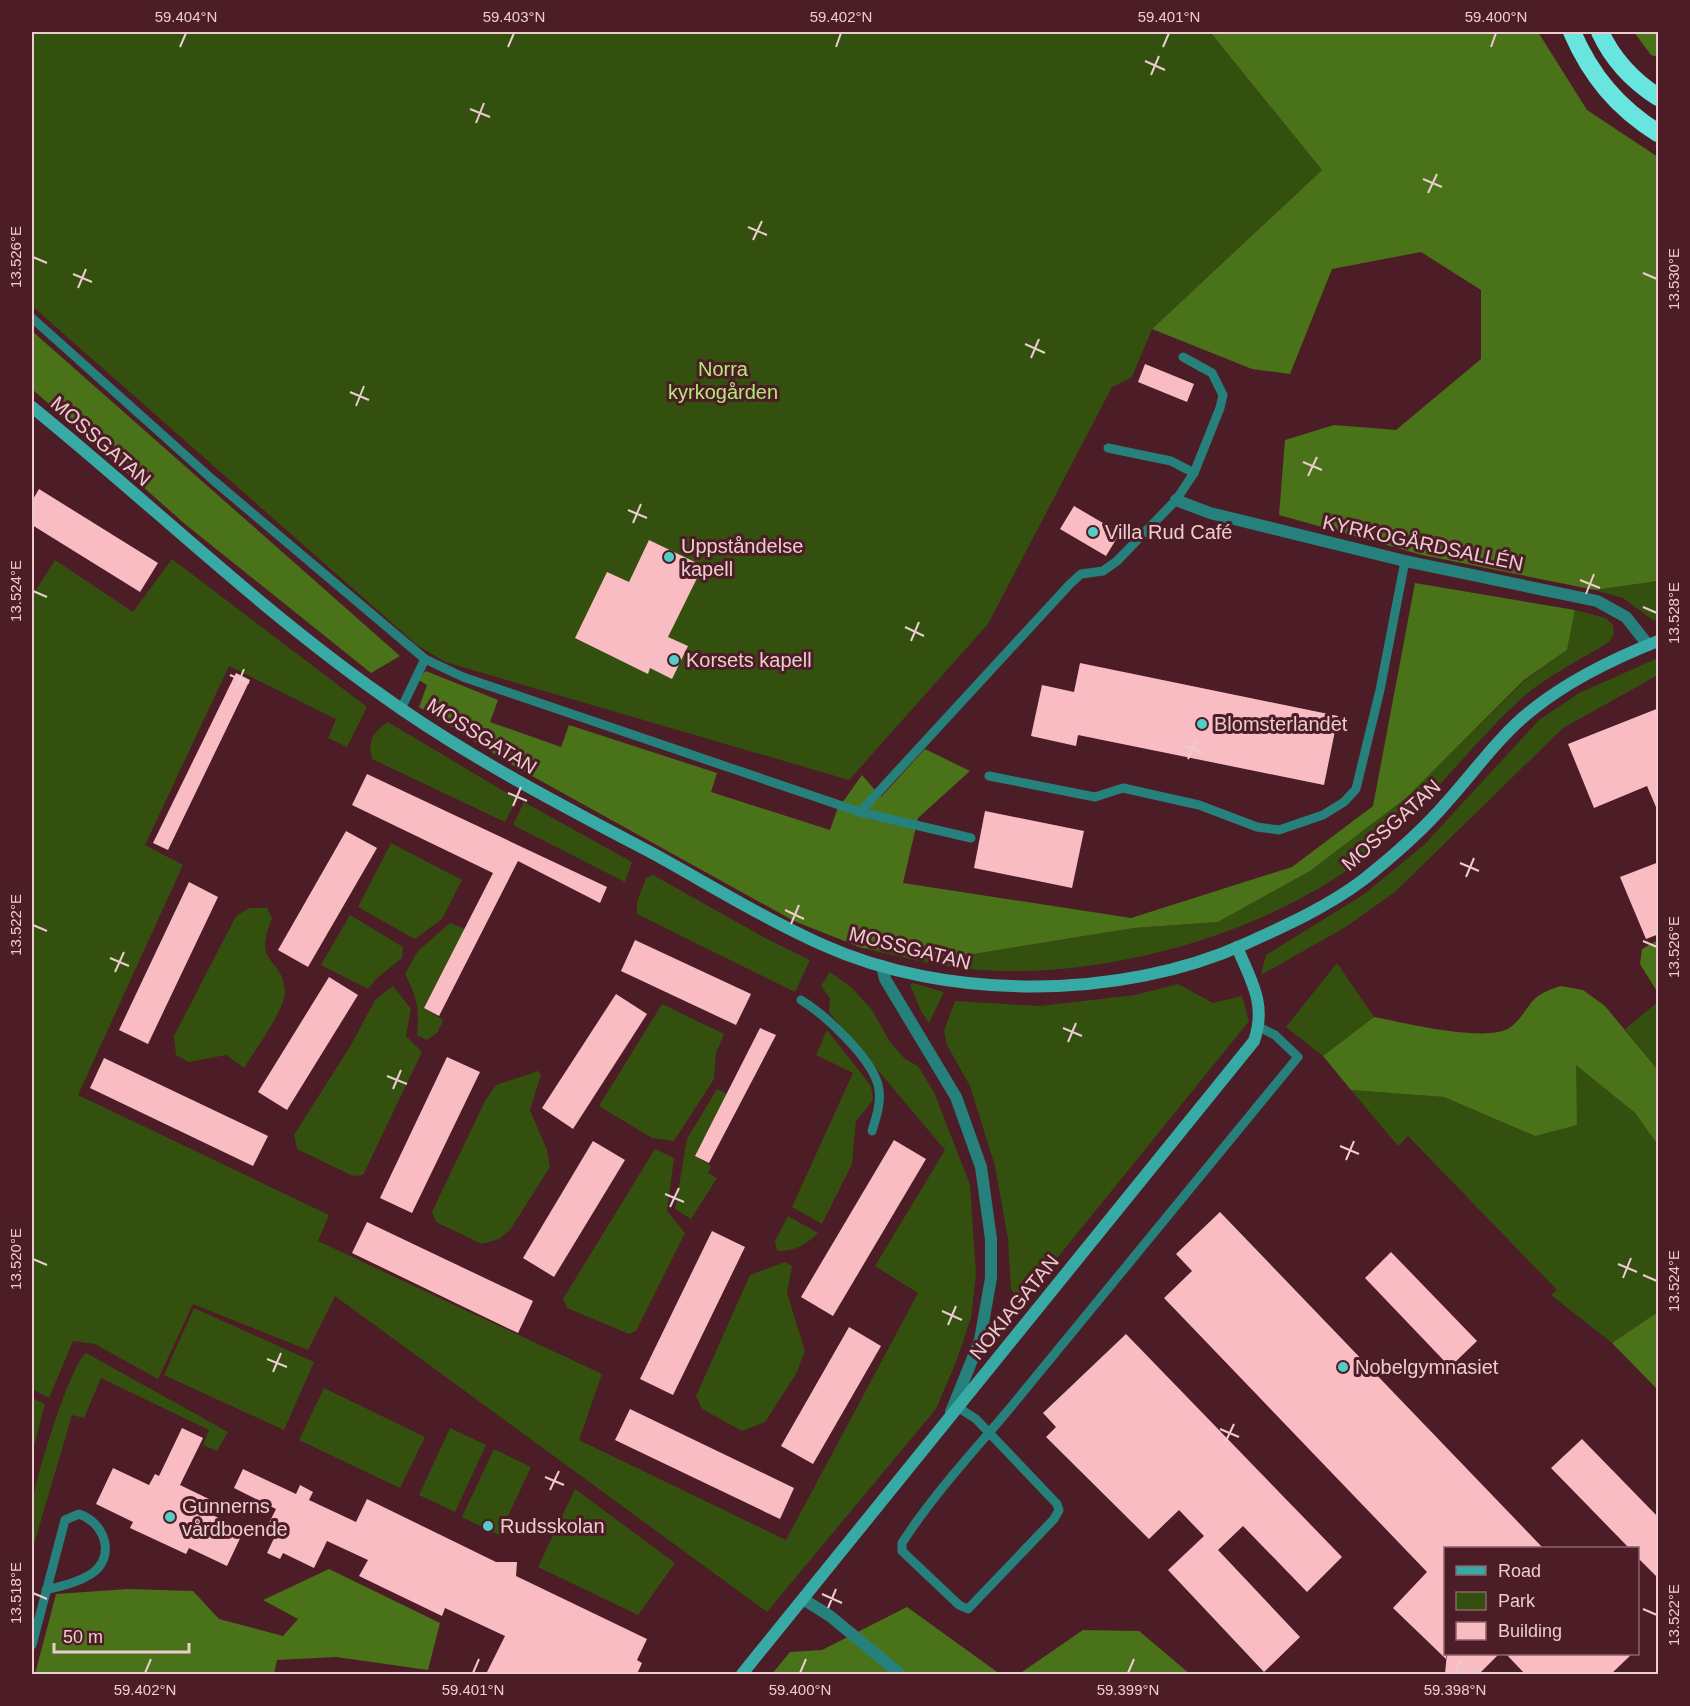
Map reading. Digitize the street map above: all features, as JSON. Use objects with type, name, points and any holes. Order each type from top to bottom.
[{"type":"highway","points":[[1572,32],[1585,61],[1599,81],[1637,119],[1659,133]]},
{"type":"highway","points":[[1600,32],[1613,56],[1630,76],[1659,97]]},
{"type":"street","name":"MOSSGATAN","points":[[32,407],[276,617],[401,709],[559,805],[827,947],[882,966],[968,983],[1002,987],[1044,986],[1124,979],[1180,968],[1237,948],[1306,915],[1362,880],[1444,805],[1500,740],[1532,710],[1569,685],[1654,643]]},
{"type":"street","name":"KYRKOGÅRDSALLÉN","points":[[1176,500],[1210,513],[1405,561],[1597,601],[1626,617],[1654,643]]},
{"type":"street","points":[[1237,948],[1257,994],[1261,1013],[1259,1027]]},
{"type":"street","points":[[882,966],[885,979],[956,1097],[981,1167],[992,1239],[992,1278],[980,1340],[966,1381],[944,1427]]},
{"type":"street","name":"NOKIAGATAN","points":[[742,1674],[1244,1055],[1254,1041],[1259,1027]]},
{"type":"street","points":[[803,1599],[830,1616],[900,1674]]},
{"type":"lane","points":[[32,318],[213,480],[425,659],[474,681],[860,812],[971,838]]},
{"type":"lane","points":[[860,812],[1070,584],[1081,574],[1103,571],[1117,561],[1176,500],[1194,473],[1223,395],[1212,373],[1183,357]]},
{"type":"lane","points":[[1108,448],[1171,461],[1194,473]]},
{"type":"lane","points":[[989,776],[1095,797],[1123,788],[1199,805],[1257,828],[1279,830],[1323,815],[1344,802],[1356,789],[1380,690],[1405,561]]},
{"type":"lane","points":[[401,709],[425,659]]},
{"type":"lane","points":[[801,1000],[829,1021],[868,1064],[879,1088],[879,1107],[872,1131]]},
{"type":"lane","points":[[959,1408],[976,1419],[988,1435],[1058,1504],[1059,1510],[1054,1519],[968,1608],[959,1605],[902,1551],[902,1543],[988,1435],[1298,1057],[1275,1035],[1259,1027]]},
{"type":"lane","points":[[32,1645],[46,1590],[65,1520],[79,1514],[92,1518],[103,1536],[104,1555],[94,1572],[73,1584],[46,1590]]},
{"type":"green space","name":"Norra kyrkogården","points":[[32,32],[1210,32],[1322,170],[1152,329],[1132,377],[1112,387],[988,624],[849,780],[445,662],[417,645],[32,306]]},
{"type":"green space","points":[[1210,32],[1538,32],[1587,110],[1658,157],[1658,581],[1595,590],[1422,555],[1279,515],[1285,440],[1334,425],[1396,430],[1481,359],[1481,290],[1421,252],[1332,269],[1290,374],[1252,369],[1152,329],[1322,170]]},
{"type":"green space","points":[[1634,32],[1658,32],[1658,57],[1651,55]]},
{"type":"green space","points":[[32,331],[400,656],[371,673],[185,524],[32,389]]},
{"type":"green space","points":[[172,559],[367,707],[347,747],[328,738],[336,719],[229,666],[145,845],[183,865],[78,1095],[329,1215],[318,1241],[602,1374],[579,1440],[786,1540],[918,1293],[875,1266],[945,1150],[829,1012],[830,998],[821,986],[830,972],[852,988],[872,1010],[890,1042],[905,1059],[918,1066],[934,1092],[970,1185],[976,1274],[971,1318],[936,1409],[767,1612],[335,1296],[308,1350],[193,1304],[158,1379],[95,1344],[73,1341],[49,1398],[32,1389],[32,596],[55,560],[133,612]]},
{"type":"green space","points":[[1658,581],[1658,619],[1654,621],[1623,598],[1595,590]]},
{"type":"green space","points":[[1415,583],[1575,610],[1567,650],[1524,680],[1406,798],[1310,871],[1218,922],[1134,928],[955,957],[862,948],[794,921],[514,766],[419,707],[427,685],[417,679],[426,671],[498,700],[490,722],[561,747],[569,725],[717,773],[711,792],[830,830],[837,810],[862,775],[881,797],[925,749],[970,771],[918,818],[903,883],[1131,918],[1292,867],[1373,806]]},
{"type":"green space","points":[[1575,610],[1606,618],[1613,625],[1614,634],[1609,642],[1531,690],[1390,836],[1348,870],[1299,899],[1246,924],[1188,944],[1130,959],[1071,968],[1014,971],[960,968],[862,948],[955,957],[1134,928],[1218,922],[1310,871],[1406,798],[1525,680],[1567,650]]},
{"type":"green space","points":[[1658,658],[1658,675],[1563,728],[1395,892],[1344,928],[1261,975],[1266,955],[1363,895],[1424,845],[1539,720],[1579,693]]},
{"type":"green space","points":[[388,722],[517,799],[505,822],[372,759],[370,747],[372,738],[378,729]]},
{"type":"green space","points":[[524,802],[632,862],[625,882],[513,825]]},
{"type":"green space","points":[[391,843],[462,880],[442,919],[415,939],[358,907]]},
{"type":"green space","points":[[653,875],[767,939],[810,960],[795,992],[637,914],[637,902],[646,878]]},
{"type":"green space","points":[[249,908],[267,908],[272,918],[265,945],[270,959],[283,980],[284,999],[269,1030],[244,1068],[226,1055],[189,1062],[176,1055],[174,1036],[236,916]]},
{"type":"green space","points":[[350,915],[403,947],[402,958],[377,978],[368,989],[321,965]]},
{"type":"green space","points":[[450,923],[465,929],[424,1008],[443,1020],[438,1032],[427,1040],[417,1035],[417,1004],[405,974],[418,951]]},
{"type":"green space","points":[[1658,940],[1658,993],[1640,964],[1642,949]]},
{"type":"green space","points":[[1337,963],[1374,1017],[1323,1056],[1286,1027]]},
{"type":"green space","points":[[913,983],[944,992],[929,1023],[910,985]]},
{"type":"green space","points":[[1178,984],[1213,1003],[1242,996],[1249,1021],[1020,1304],[1011,1289],[1008,1239],[995,1166],[970,1086],[947,1045],[944,1031],[955,1001],[1040,1006],[1135,995]]},
{"type":"green space","points":[[393,986],[411,1009],[406,1036],[422,1052],[363,1175],[353,1176],[297,1149],[294,1135],[351,1045],[375,1000]]},
{"type":"green space","points":[[1561,986],[1583,990],[1605,1006],[1658,1070],[1658,1145],[1635,1113],[1576,1065],[1577,1125],[1535,1136],[1444,1097],[1351,1090],[1323,1056],[1374,1017],[1466,1033],[1501,1031],[1512,1026],[1541,994]]},
{"type":"green space","points":[[1658,1002],[1658,1070],[1625,1029]]},
{"type":"green space","points":[[662,1004],[724,1034],[716,1053],[714,1079],[674,1141],[652,1138],[599,1106]]},
{"type":"green space","points":[[827,1030],[871,1086],[873,1100],[856,1121],[852,1164],[822,1224],[792,1207],[853,1073],[816,1055]]},
{"type":"green space","points":[[1576,1064],[1635,1113],[1658,1145],[1658,1312],[1612,1343],[1551,1295],[1557,1290],[1408,1136],[1398,1146],[1351,1090],[1444,1097],[1535,1136]]},
{"type":"green space","points":[[538,1071],[541,1074],[530,1110],[547,1150],[550,1167],[510,1230],[499,1239],[482,1244],[436,1222],[432,1212],[485,1101],[496,1085]]},
{"type":"green space","points":[[717,1089],[728,1094],[695,1155],[711,1166],[708,1173],[717,1178],[691,1219],[675,1209],[687,1139]]},
{"type":"green space","points":[[655,1149],[674,1158],[667,1211],[685,1233],[636,1331],[629,1334],[567,1308],[563,1299]]},
{"type":"green space","points":[[788,1216],[818,1233],[799,1246],[777,1251],[775,1241]]},
{"type":"green space","points":[[785,1262],[792,1266],[787,1293],[805,1351],[796,1374],[765,1422],[742,1431],[702,1409],[696,1396],[750,1275]]},
{"type":"green space","points":[[194,1308],[314,1362],[284,1430],[164,1375]]},
{"type":"green space","points":[[1658,1312],[1658,1390],[1612,1343]]},
{"type":"green space","points":[[86,1353],[228,1432],[217,1451],[203,1445],[209,1430],[101,1378],[84,1418],[72,1415],[32,1551],[31,1511],[39,1473],[62,1400],[79,1362]]},
{"type":"green space","points":[[324,1388],[425,1437],[400,1488],[299,1440]]},
{"type":"green space","points":[[32,1398],[45,1404],[32,1454]]},
{"type":"green space","points":[[450,1428],[486,1445],[455,1512],[419,1495]]},
{"type":"green space","points":[[494,1449],[531,1467],[499,1535],[462,1517]]},
{"type":"green space","points":[[575,1489],[675,1563],[638,1615],[538,1567]]},
{"type":"green space","points":[[329,1569],[440,1623],[428,1670],[336,1657],[277,1660],[274,1674],[35,1674],[56,1594],[128,1589],[193,1591],[219,1619],[283,1636],[298,1619],[263,1600]]},
{"type":"green space","points":[[907,1607],[1000,1674],[772,1674],[790,1652],[822,1650]]},
{"type":"green space","points":[[1083,1630],[1139,1631],[1190,1674],[1019,1674]]},
{"type":"building","points":[[1145,364],[1194,384],[1187,402],[1138,382]]},
{"type":"building","points":[[39,489],[158,563],[140,592],[32,525],[32,501]]},
{"type":"building","points":[[1074,506],[1120,533],[1106,556],[1060,529]]},
{"type":"building","points":[[649,540],[703,566],[668,637],[688,646],[672,679],[650,668],[648,674],[575,638],[607,572],[629,582]]},
{"type":"building","name":"Blomsterlandet","points":[[1080,663],[1338,716],[1324,785],[1078,735],[1076,746],[1031,736],[1042,685],[1074,692]]},
{"type":"building","points":[[236,673],[250,680],[168,850],[153,843]]},
{"type":"building","points":[[1659,708],[1659,814],[1647,786],[1594,808],[1568,744]]},
{"type":"building","points":[[367,774],[607,887],[600,903],[518,861],[439,1016],[424,1008],[493,873],[352,805]]},
{"type":"building","points":[[985,811],[1084,831],[1072,888],[974,868]]},
{"type":"building","points":[[346,831],[377,848],[308,967],[278,950]]},
{"type":"building","points":[[1659,862],[1659,934],[1646,939],[1620,877]]},
{"type":"building","points":[[189,882],[218,897],[148,1044],[119,1030]]},
{"type":"building","points":[[635,940],[751,994],[736,1025],[621,971]]},
{"type":"building","points":[[329,977],[358,995],[287,1110],[258,1092]]},
{"type":"building","points":[[616,994],[647,1014],[573,1129],[542,1108]]},
{"type":"building","points":[[760,1028],[776,1035],[709,1163],[695,1156]]},
{"type":"building","points":[[447,1057],[480,1072],[412,1213],[380,1198]]},
{"type":"building","points":[[104,1058],[268,1136],[253,1166],[90,1088]]},
{"type":"building","points":[[894,1140],[926,1159],[833,1316],[801,1297]]},
{"type":"building","points":[[593,1141],[625,1160],[554,1277],[523,1258]]},
{"type":"building","points":[[1220,1212],[1542,1547],[1444,1547],[1444,1655],[1446,1659],[1393,1608],[1427,1572],[1164,1298],[1192,1271],[1176,1254]]},
{"type":"building","points":[[367,1222],[533,1301],[518,1333],[352,1253]]},
{"type":"building","points":[[712,1231],[745,1247],[673,1395],[640,1379]]},
{"type":"building","points":[[1391,1252],[1477,1341],[1450,1367],[1365,1278]]},
{"type":"building","points":[[849,1327],[881,1346],[813,1464],[781,1446]]},
{"type":"building","points":[[1126,1334],[1342,1557],[1307,1592],[1243,1526],[1218,1550],[1300,1637],[1264,1672],[1168,1570],[1204,1536],[1179,1510],[1149,1539],[1046,1437],[1056,1427],[1043,1413]]},
{"type":"building","points":[[630,1409],[794,1488],[780,1519],[615,1440]]},
{"type":"building","name":"Gunnerns vårdboende","points":[[182,1428],[203,1438],[180,1485],[213,1501],[208,1513],[244,1530],[227,1566],[189,1548],[186,1554],[130,1528],[133,1522],[96,1504],[113,1468],[149,1485],[155,1474],[159,1476]]},
{"type":"building","points":[[1582,1439],[1659,1518],[1659,1579],[1639,1559],[1639,1547],[1628,1547],[1551,1468]]},
{"type":"building","points":[[243,1469],[296,1494],[300,1485],[313,1492],[309,1500],[356,1522],[367,1499],[496,1562],[517,1562],[516,1576],[647,1639],[637,1660],[642,1663],[637,1674],[486,1674],[505,1636],[445,1608],[442,1616],[359,1576],[368,1560],[327,1541],[314,1568],[283,1553],[280,1559],[267,1553],[276,1534],[266,1529],[276,1509],[234,1488]]},
{"type":"building","points":[[1447,1655],[1498,1655],[1479,1674],[1445,1674]]},
{"type":"building","points":[[1507,1655],[1631,1655],[1611,1674],[1525,1674]]},
{"type":"place","name":"Villa Rud Café","points":[[1093,532]]},
{"type":"place","name":"Uppståndelse kapell","points":[[669,557]]},
{"type":"place","name":"Korsets kapell","points":[[674,660]]},
{"type":"place","name":"Blomsterlandet","points":[[1202,724]]},
{"type":"place","name":"Nobelgymnasiet","points":[[1343,1367]]},
{"type":"place","name":"Gunnerns vårdboende","points":[[170,1517]]},
{"type":"place","name":"Rudsskolan","points":[[488,1526]]}]
